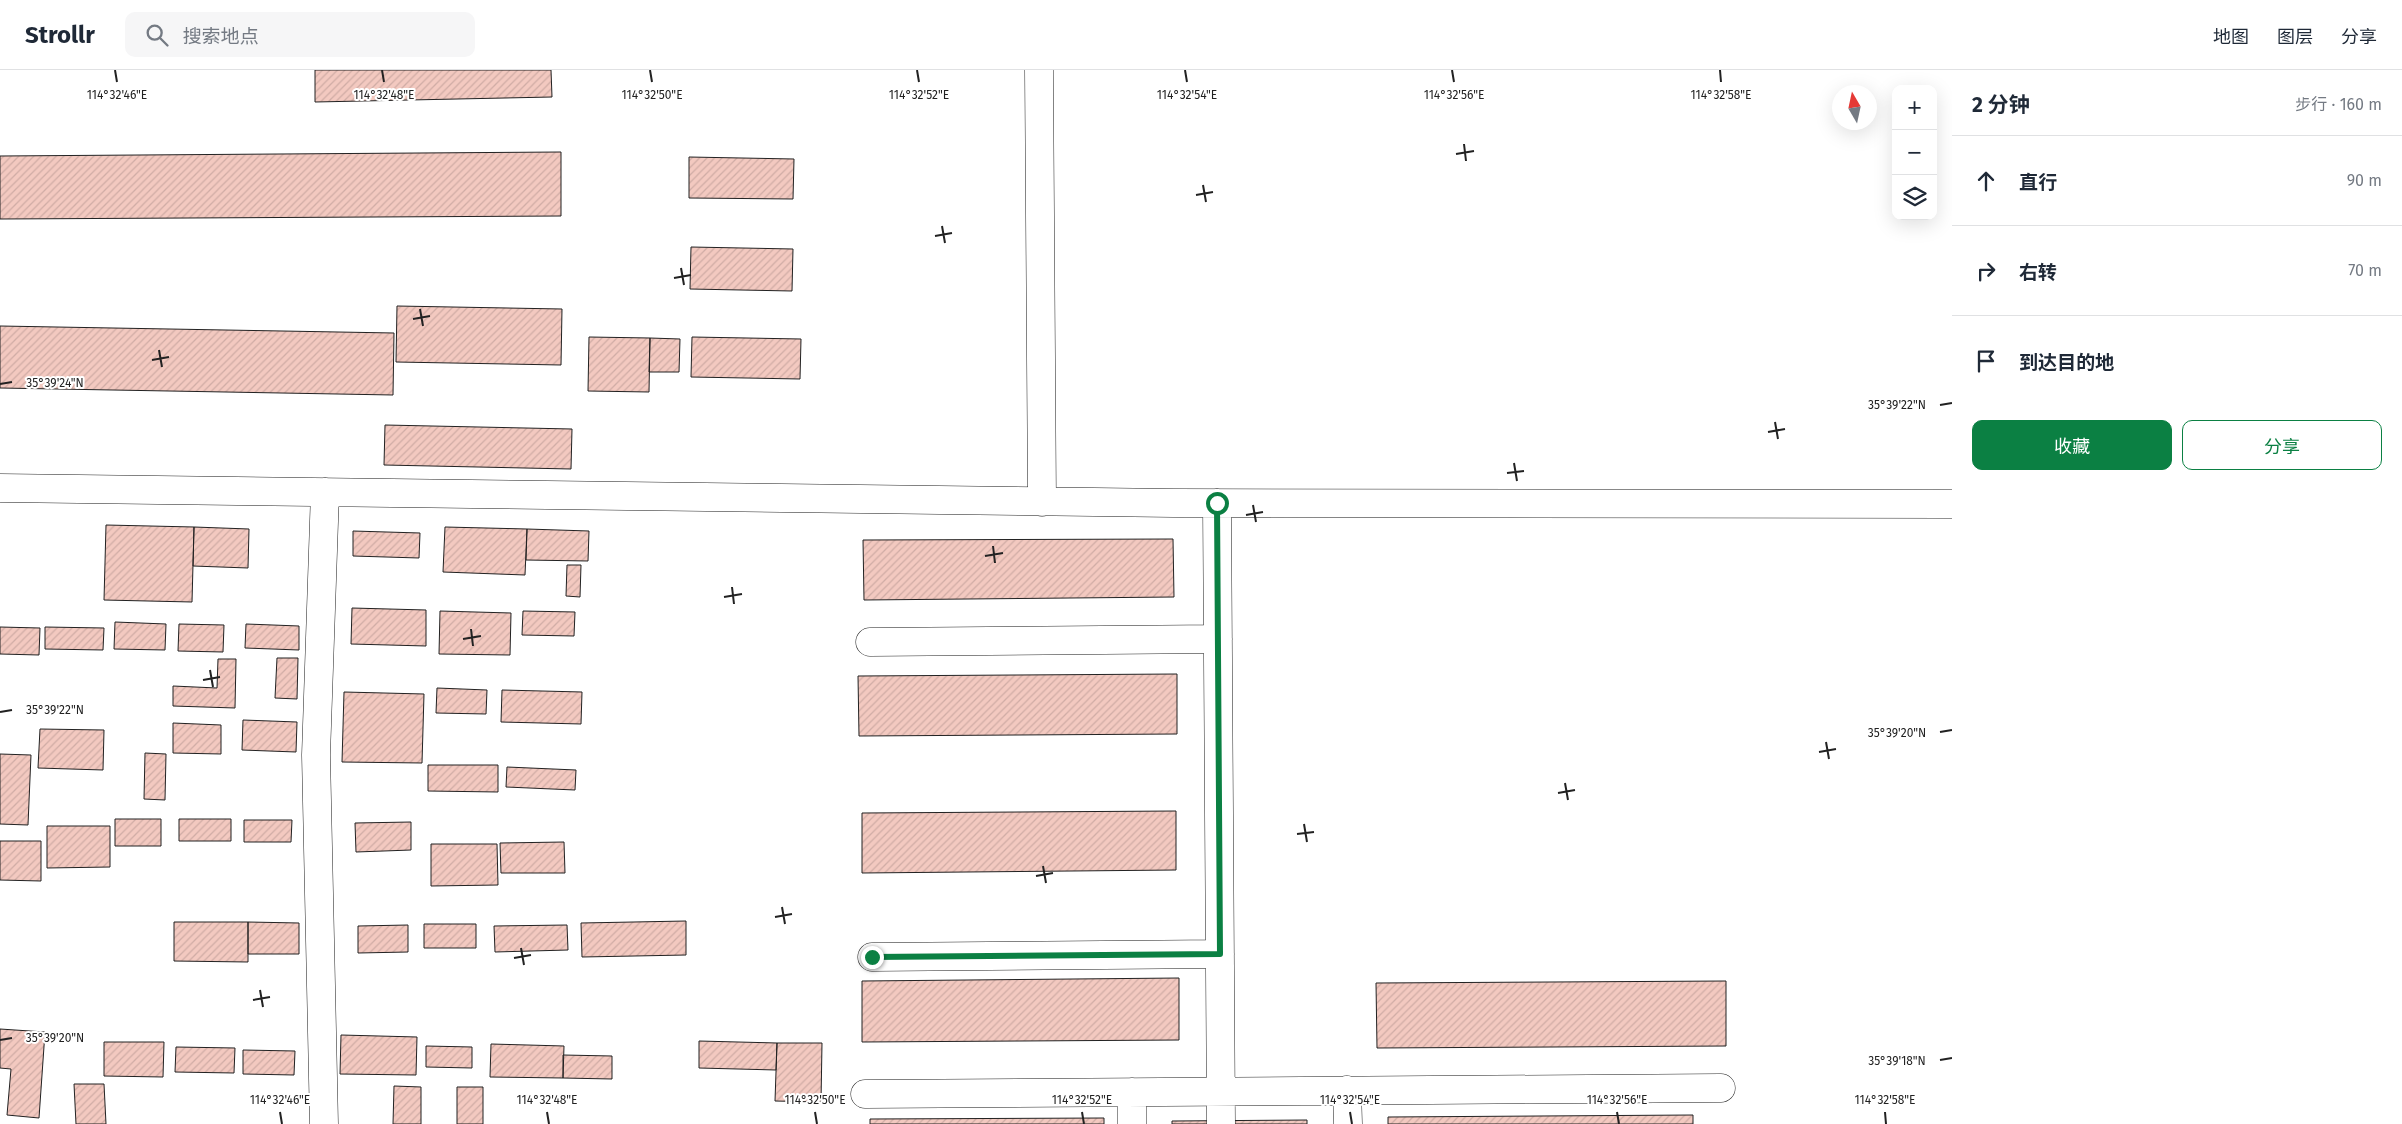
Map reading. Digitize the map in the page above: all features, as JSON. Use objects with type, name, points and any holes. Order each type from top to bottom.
[{"type":"street","points":[[1039,70],[1042,502]]},
{"type":"street","points":[[0,488],[1042,502],[1952,504]]},
{"type":"street","points":[[324,1124],[316,755],[325,492]]},
{"type":"street","points":[[1217,503],[1221,1124]]},
{"type":"street","points":[[870,642],[1218,639]]},
{"type":"street","points":[[872,957],[1220,954]]},
{"type":"street","points":[[865,1094],[1721,1088]]},
{"type":"street","points":[[1348,1090],[1348,1124]]},
{"type":"street","points":[[1132,1092],[1132,1124]]},
{"type":"building","points":[[315,70],[551,70],[552,97],[315,102]]},
{"type":"building","points":[[561,152],[561,216],[0,219],[0,156]]},
{"type":"building","points":[[689,157],[794,159],[793,199],[689,198]]},
{"type":"building","points":[[691,247],[793,249],[792,291],[690,289]]},
{"type":"building","points":[[397,306],[562,309],[561,365],[396,362]]},
{"type":"building","points":[[0,326],[394,333],[393,395],[0,388]]},
{"type":"building","points":[[589,337],[650,338],[649,392],[588,391]]},
{"type":"building","points":[[692,337],[801,339],[800,379],[691,377]]},
{"type":"building","points":[[650,338],[680,339],[679,372],[649,372]]},
{"type":"building","points":[[385,425],[572,429],[571,469],[384,465]]},
{"type":"building","points":[[106,525],[194,527],[192,602],[104,600]]},
{"type":"building","points":[[194,527],[249,529],[248,568],[193,566]]},
{"type":"building","points":[[445,527],[527,529],[525,575],[443,572]]},
{"type":"building","points":[[527,529],[589,531],[588,561],[526,560]]},
{"type":"building","points":[[353,531],[420,533],[419,558],[353,556]]},
{"type":"building","points":[[1173,539],[1174,597],[864,600],[863,540]]},
{"type":"building","points":[[567,565],[581,565],[580,597],[566,596]]},
{"type":"building","points":[[352,608],[426,610],[426,646],[351,644]]},
{"type":"building","points":[[440,611],[511,613],[510,655],[439,654]]},
{"type":"building","points":[[523,611],[575,612],[574,636],[522,635]]},
{"type":"building","points":[[115,622],[166,624],[165,650],[114,649]]},
{"type":"building","points":[[179,624],[224,625],[223,652],[178,651]]},
{"type":"building","points":[[246,624],[299,626],[299,650],[245,648]]},
{"type":"building","points":[[0,627],[40,628],[39,655],[0,654]]},
{"type":"building","points":[[45,627],[104,628],[103,650],[45,649]]},
{"type":"building","points":[[277,658],[298,658],[297,699],[275,698]]},
{"type":"building","points":[[218,659],[236,659],[235,708],[173,706],[173,686],[217,688]]},
{"type":"building","points":[[1177,674],[1177,734],[859,736],[858,676]]},
{"type":"building","points":[[437,688],[487,690],[486,714],[436,713]]},
{"type":"building","points":[[502,690],[582,692],[581,724],[501,722]]},
{"type":"building","points":[[344,692],[424,694],[422,763],[342,762]]},
{"type":"building","points":[[243,720],[297,722],[296,752],[242,750]]},
{"type":"building","points":[[173,723],[221,725],[221,754],[173,753]]},
{"type":"building","points":[[40,729],[104,730],[103,770],[38,768]]},
{"type":"building","points":[[145,753],[166,754],[165,800],[144,799]]},
{"type":"building","points":[[0,754],[31,755],[28,825],[0,824]]},
{"type":"building","points":[[428,765],[498,765],[498,792],[428,791]]},
{"type":"building","points":[[507,767],[576,770],[575,790],[506,787]]},
{"type":"building","points":[[1176,811],[1176,870],[862,873],[862,813]]},
{"type":"building","points":[[115,819],[161,819],[161,846],[115,846]]},
{"type":"building","points":[[179,819],[231,819],[231,841],[179,841]]},
{"type":"building","points":[[244,820],[292,820],[291,842],[244,842]]},
{"type":"building","points":[[411,822],[411,850],[356,852],[355,823]]},
{"type":"building","points":[[47,826],[110,826],[110,867],[47,868]]},
{"type":"building","points":[[0,841],[41,841],[41,881],[0,880]]},
{"type":"building","points":[[564,842],[565,873],[501,873],[500,843]]},
{"type":"building","points":[[431,844],[497,844],[498,885],[431,886]]},
{"type":"building","points":[[686,921],[686,955],[582,957],[581,923]]},
{"type":"building","points":[[174,922],[248,922],[248,962],[174,961]]},
{"type":"building","points":[[248,922],[299,923],[299,954],[248,954]]},
{"type":"building","points":[[424,924],[476,924],[476,948],[424,948]]},
{"type":"building","points":[[408,925],[408,952],[358,953],[358,926]]},
{"type":"building","points":[[567,925],[568,950],[495,952],[494,926]]},
{"type":"building","points":[[1179,978],[1179,1040],[862,1042],[862,981]]},
{"type":"building","points":[[1726,981],[1726,1046],[1377,1048],[1376,983]]},
{"type":"building","points":[[0,1029],[45,1032],[39,1118],[7,1115],[11,1069],[0,1068]]},
{"type":"building","points":[[341,1035],[417,1037],[416,1075],[340,1074]]},
{"type":"building","points":[[699,1041],[777,1043],[776,1070],[699,1068]]},
{"type":"building","points":[[104,1042],[164,1042],[163,1077],[104,1076]]},
{"type":"building","points":[[777,1043],[822,1043],[821,1102],[775,1101]]},
{"type":"building","points":[[491,1044],[564,1046],[563,1078],[490,1077]]},
{"type":"building","points":[[426,1046],[472,1047],[472,1068],[426,1067]]},
{"type":"building","points":[[176,1047],[235,1048],[234,1073],[175,1072]]},
{"type":"building","points":[[243,1050],[295,1051],[294,1075],[243,1074]]},
{"type":"building","points":[[563,1055],[612,1056],[612,1079],[563,1078]]},
{"type":"building","points":[[74,1084],[104,1084],[106,1124],[76,1124]]},
{"type":"building","points":[[394,1086],[421,1087],[421,1124],[393,1124]]},
{"type":"building","points":[[457,1087],[483,1087],[483,1124],[457,1124]]},
{"type":"building","points":[[1693,1115],[1693,1124],[1388,1124],[1388,1117]]},
{"type":"building","points":[[1104,1118],[1104,1124],[870,1124],[870,1119]]},
{"type":"building","points":[[1307,1120],[1307,1124],[1172,1124],[1172,1121]]},
{"type":"route","points":[[872,957],[1220,954],[1217,503]]}]
